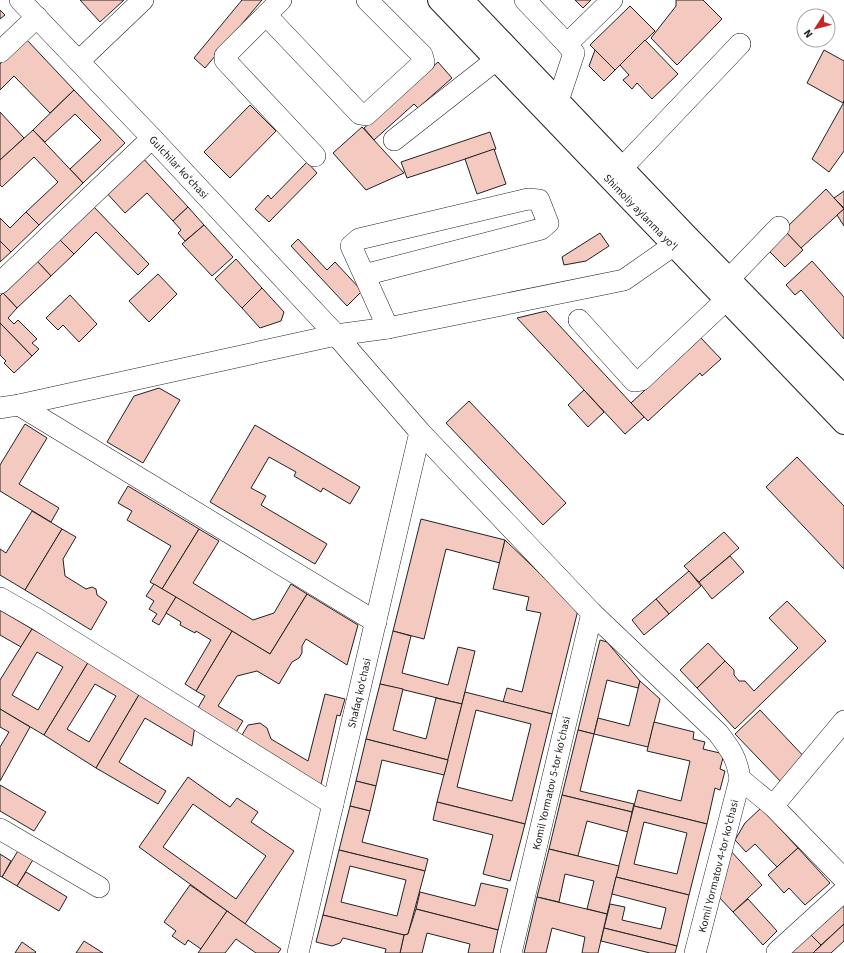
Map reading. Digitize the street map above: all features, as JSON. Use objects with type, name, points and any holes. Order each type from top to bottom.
[{"type":"main road","name":"Shimoliy aylanma yoʻl","points":[[439,0],[726,300],[802,367],[844,397]]},
{"type":"main road","name":"Shimoliy aylanma yoʻl","points":[[462,0],[729,279],[802,367],[844,423]]},
{"type":"street","name":"Gulchilar koʻchasi","points":[[20,0],[152,138],[336,335],[420,432],[592,614],[718,734],[730,749],[738,765],[740,779]]},
{"type":"street","points":[[79,61],[143,0]]},
{"type":"street","points":[[281,0],[226,56],[225,60],[315,156]]},
{"type":"street","points":[[266,15],[360,114],[366,115],[424,62],[422,55],[367,0]]},
{"type":"street","points":[[524,0],[574,53],[558,100]]},
{"type":"street","points":[[567,44],[612,0]]},
{"type":"street","points":[[0,52],[37,18]]},
{"type":"street","points":[[622,168],[740,44]]},
{"type":"street","points":[[394,140],[496,60]]},
{"type":"street","points":[[0,283],[152,138]]},
{"type":"street","points":[[364,275],[541,229],[548,223],[539,200],[528,199],[359,239],[351,246],[364,275],[388,328]]},
{"type":"street","points":[[729,279],[779,227]]},
{"type":"street","points":[[10,407],[336,335],[388,328],[624,280],[674,245]]},
{"type":"street","points":[[579,320],[634,381],[641,380],[726,300]]},
{"type":"street","points":[[10,407],[376,622]]},
{"type":"street","name":"Shafaq koʻchasi","points":[[298,953],[420,432]]},
{"type":"street","points":[[0,598],[37,619],[333,804]]},
{"type":"street","name":"Komil Yormatov 5-tor koʻchasi","points":[[511,953],[592,614]]},
{"type":"street","points":[[773,806],[844,721]]},
{"type":"street","points":[[740,779],[773,806],[844,879]]},
{"type":"street","name":"Komil Yormatov 4-tor koʻchasi","points":[[695,953],[740,779]]},
{"type":"street","points":[[0,829],[99,887]]},
{"type":"street","points":[[778,952],[844,891]]},
{"type":"building","points":[[80,0],[124,0],[100,22]]},
{"type":"building","points":[[242,0],[262,0],[205,68],[194,58]]},
{"type":"building","points":[[575,0],[591,0],[583,8]]},
{"type":"building","points":[[676,0],[703,0],[722,19],[677,65],[651,38],[676,6]]},
{"type":"building","points":[[630,6],[655,31],[615,70],[590,45]]},
{"type":"building","points":[[0,10],[5,15],[0,19]]},
{"type":"building","points":[[26,39],[74,90],[50,113],[14,76],[0,90],[0,64]]},
{"type":"building","points":[[645,40],[678,74],[652,99],[637,83],[632,89],[623,80],[629,75],[620,65]]},
{"type":"building","points":[[595,50],[615,70],[604,81],[589,66]]},
{"type":"building","points":[[824,50],[844,61],[843,103],[807,83]]},
{"type":"building","points":[[438,62],[452,78],[418,108],[414,104],[374,140],[364,128]]},
{"type":"building","points":[[74,90],[125,143],[83,183],[70,169],[101,140],[75,114],[45,142],[33,130]]},
{"type":"building","points":[[844,102],[844,151],[829,172],[812,159]]},
{"type":"building","points":[[250,105],[276,131],[230,178],[204,152]]},
{"type":"building","points":[[0,112],[24,138],[0,160]]},
{"type":"building","points":[[362,127],[404,173],[366,190],[333,153]]},
{"type":"building","points":[[33,130],[83,183],[39,225],[26,212],[58,182],[34,157],[2,187],[0,185],[0,160]]},
{"type":"building","points":[[490,132],[496,149],[407,178],[401,162]]},
{"type":"building","points":[[494,149],[506,184],[477,194],[465,159]]},
{"type":"building","points":[[141,156],[188,207],[173,221],[147,193],[125,213],[104,190]]},
{"type":"building","points":[[307,162],[317,173],[269,222],[255,209],[268,195],[271,199]]},
{"type":"building","points":[[826,189],[844,209],[801,248],[784,230]]},
{"type":"building","points":[[844,191],[844,208],[834,198]]},
{"type":"building","points":[[93,206],[149,264],[138,275],[96,232],[74,254],[59,239]]},
{"type":"building","points":[[188,207],[204,225],[185,241],[178,233],[181,230],[173,221]]},
{"type":"building","points":[[844,209],[844,226],[837,215]]},
{"type":"building","points":[[26,212],[39,225],[11,252],[0,241],[0,218],[10,228]]},
{"type":"building","points":[[204,225],[233,257],[212,276],[182,244]]},
{"type":"building","points":[[784,230],[803,250],[785,267],[765,247]]},
{"type":"building","points":[[600,233],[609,246],[586,261],[564,265],[562,257]]},
{"type":"building","points":[[59,239],[74,254],[51,276],[37,261]]},
{"type":"building","points":[[298,239],[327,270],[335,262],[362,291],[347,306],[291,246]]},
{"type":"building","points":[[0,241],[11,252],[0,262]]},
{"type":"building","points":[[236,259],[262,288],[242,308],[215,279]]},
{"type":"building","points":[[37,261],[51,276],[17,308],[3,293]]},
{"type":"building","points":[[812,261],[844,297],[844,339],[801,290],[795,295],[786,285]]},
{"type":"building","points":[[158,274],[177,294],[149,322],[129,301]]},
{"type":"building","points":[[262,288],[284,312],[281,321],[260,328],[242,308]]},
{"type":"building","points":[[3,293],[17,308],[8,318],[14,324],[18,320],[37,339],[32,343],[39,349],[32,356],[0,323],[0,296]]},
{"type":"building","points":[[70,295],[97,324],[79,342],[63,325],[58,330],[46,318]]},
{"type":"building","points":[[546,311],[644,417],[625,434],[517,318]]},
{"type":"building","points":[[0,323],[32,356],[14,373],[4,363],[6,361],[0,355]]},
{"type":"building","points":[[701,338],[721,359],[702,376],[700,373],[648,421],[631,403]]},
{"type":"building","points":[[159,388],[180,400],[143,463],[107,442],[134,396]]},
{"type":"building","points":[[584,390],[604,412],[588,427],[568,405]]},
{"type":"building","points":[[469,401],[566,503],[543,525],[446,423]]},
{"type":"building","points":[[25,424],[47,438],[19,484],[59,508],[51,522],[0,491],[0,465]]},
{"type":"building","points":[[255,425],[360,487],[350,504],[323,488],[321,492],[294,476],[296,472],[269,457],[251,488],[266,496],[261,505],[327,544],[315,564],[210,502]]},
{"type":"building","points":[[797,457],[844,506],[844,569],[766,487]]},
{"type":"building","points":[[128,486],[199,529],[162,589],[150,582],[171,546],[127,520],[132,511],[118,503]]},
{"type":"building","points":[[32,511],[62,529],[25,590],[0,575],[0,549],[6,553]]},
{"type":"building","points":[[421,519],[505,540],[500,563],[446,549],[424,639],[393,631]]},
{"type":"building","points":[[62,529],[76,537],[63,559],[65,576],[86,589],[92,587],[96,589],[97,595],[107,602],[91,630],[25,590]]},
{"type":"building","points":[[199,529],[219,541],[193,583],[253,620],[274,613],[291,584],[307,594],[270,654],[162,589]]},
{"type":"building","points":[[724,532],[739,548],[699,582],[684,566]]},
{"type":"building","points":[[505,540],[578,610],[552,714],[503,702],[507,688],[522,692],[541,613],[526,610],[529,597],[493,589]]},
{"type":"building","points":[[730,556],[744,572],[712,599],[699,582]]},
{"type":"building","points":[[689,571],[701,586],[669,614],[656,599]]},
{"type":"building","points":[[154,584],[176,597],[159,625],[152,621],[157,614],[149,609],[154,601],[146,596]]},
{"type":"building","points":[[307,594],[358,625],[347,665],[306,639],[302,646],[302,653],[299,658],[292,662],[279,684],[257,671],[237,676],[218,706],[243,721],[233,737],[195,713],[205,696],[196,691],[232,631],[270,654]]},
{"type":"building","points":[[176,597],[232,631],[196,691],[185,684],[211,640],[196,631],[195,633],[180,625],[181,622],[166,613]]},
{"type":"building","points":[[656,599],[669,614],[644,635],[632,620]]},
{"type":"building","points":[[787,601],[826,641],[735,729],[697,688],[725,661],[734,670],[734,675],[739,681],[745,681],[754,691],[798,648],[769,618]]},
{"type":"building","points":[[0,610],[32,629],[21,647],[0,635]]},
{"type":"building","points":[[32,629],[89,661],[44,735],[0,709],[0,680]],"holes":[[[37,652],[63,667],[38,710],[12,695]]]},
{"type":"building","points":[[393,631],[411,636],[402,673],[448,685],[458,647],[475,651],[462,704],[380,684]]},
{"type":"building","points":[[600,640],[607,642],[640,681],[638,688],[607,680],[594,734],[578,730]]},
{"type":"building","points":[[708,643],[725,661],[697,688],[680,670]]},
{"type":"building","points":[[89,661],[140,693],[96,768],[44,735]],"holes":[[[95,684],[116,696],[89,742],[67,729]]]},
{"type":"building","points":[[640,681],[660,699],[648,747],[594,734],[598,718],[629,726]]},
{"type":"building","points":[[380,684],[403,689],[393,730],[426,739],[436,698],[462,704],[448,760],[366,739]]},
{"type":"building","points":[[465,692],[552,714],[525,824],[437,802]],"holes":[[[476,710],[531,724],[512,801],[457,787]]]},
{"type":"building","points":[[140,693],[195,725],[192,746],[145,718],[119,762],[166,791],[158,804],[96,768]]},
{"type":"building","points":[[325,694],[345,699],[340,716],[337,715],[320,789],[239,740],[248,725],[260,723],[267,728],[271,739],[308,761]]},
{"type":"building","points":[[0,709],[30,727],[0,781],[0,747],[9,732],[0,727]]},
{"type":"building","points":[[760,710],[808,761],[784,785],[735,734]]},
{"type":"building","points":[[654,722],[694,732],[693,739],[705,742],[703,749],[724,754],[720,769],[725,771],[720,790],[715,788],[707,824],[634,806],[638,790],[681,801],[690,761],[647,751]]},
{"type":"building","points":[[578,730],[594,734],[580,791],[634,804],[632,812],[562,795]]},
{"type":"building","points":[[366,739],[448,760],[444,775],[382,760],[376,786],[356,781]]},
{"type":"building","points":[[188,777],[230,807],[237,798],[258,812],[251,822],[294,851],[245,924],[139,847]],"holes":[[[193,804],[266,856],[236,899],[163,847]]]},
{"type":"building","points":[[356,781],[376,786],[370,811],[350,806]]},
{"type":"building","points":[[0,785],[46,812],[34,831],[0,811]]},
{"type":"building","points":[[562,795],[632,812],[628,832],[587,821],[578,856],[549,849]]},
{"type":"building","points":[[437,802],[525,824],[510,881],[483,874],[493,835],[433,820]]},
{"type":"building","points":[[350,806],[370,811],[362,842],[428,859],[425,871],[339,850]]},
{"type":"building","points":[[634,806],[707,824],[689,895],[616,877]],"holes":[[[644,822],[687,833],[677,874],[634,864]]]},
{"type":"building","points":[[761,808],[798,848],[777,867],[755,844],[746,852],[735,840],[745,823]]},
{"type":"building","points":[[798,848],[830,883],[805,905],[789,888],[784,893],[768,875]]},
{"type":"building","points":[[19,849],[34,858],[17,886],[2,877]]},
{"type":"building","points":[[549,849],[619,866],[607,914],[587,909],[594,881],[565,874],[559,902],[537,897]]},
{"type":"building","points":[[729,849],[762,885],[733,912],[717,895]]},
{"type":"building","points":[[339,850],[425,871],[408,934],[404,935],[323,915]],"holes":[[[350,866],[406,880],[397,916],[341,902]]]},
{"type":"building","points":[[0,854],[11,861],[2,877],[0,876]]},
{"type":"building","points":[[26,872],[67,897],[59,911],[17,886]]},
{"type":"building","points":[[616,877],[689,895],[677,946],[604,928],[610,904],[625,907],[622,920],[661,929],[666,908],[612,894]]},
{"type":"building","points":[[481,883],[508,889],[498,930],[416,909],[420,892],[475,906]]},
{"type":"building","points":[[190,885],[227,911],[201,949],[188,940],[185,945],[172,936],[176,931],[164,922]]},
{"type":"building","points":[[537,897],[607,914],[598,953],[582,953],[585,937],[552,928],[546,953],[524,953]]},
{"type":"building","points":[[748,899],[777,931],[763,945],[733,912]]},
{"type":"building","points":[[844,901],[844,924],[821,945],[809,933]]},
{"type":"building","points":[[416,909],[498,930],[493,953],[468,953],[470,944],[427,933],[422,953],[400,953],[404,935],[408,934]]},
{"type":"building","points":[[227,911],[281,949],[278,953],[256,953],[236,939],[225,953],[198,953]]},
{"type":"building","points":[[323,915],[404,935],[400,953],[385,953],[386,949],[343,938],[340,943],[332,946],[316,942]]},
{"type":"building","points":[[844,924],[844,941],[831,953],[813,953]]},
{"type":"building","points":[[604,928],[677,946],[675,953],[650,953],[601,941]]},
{"type":"building","points":[[809,933],[821,945],[813,953],[788,953]]},
{"type":"building","points":[[84,941],[103,953],[76,953]]},
{"type":"building","points":[[22,942],[36,952],[15,953]]}]
